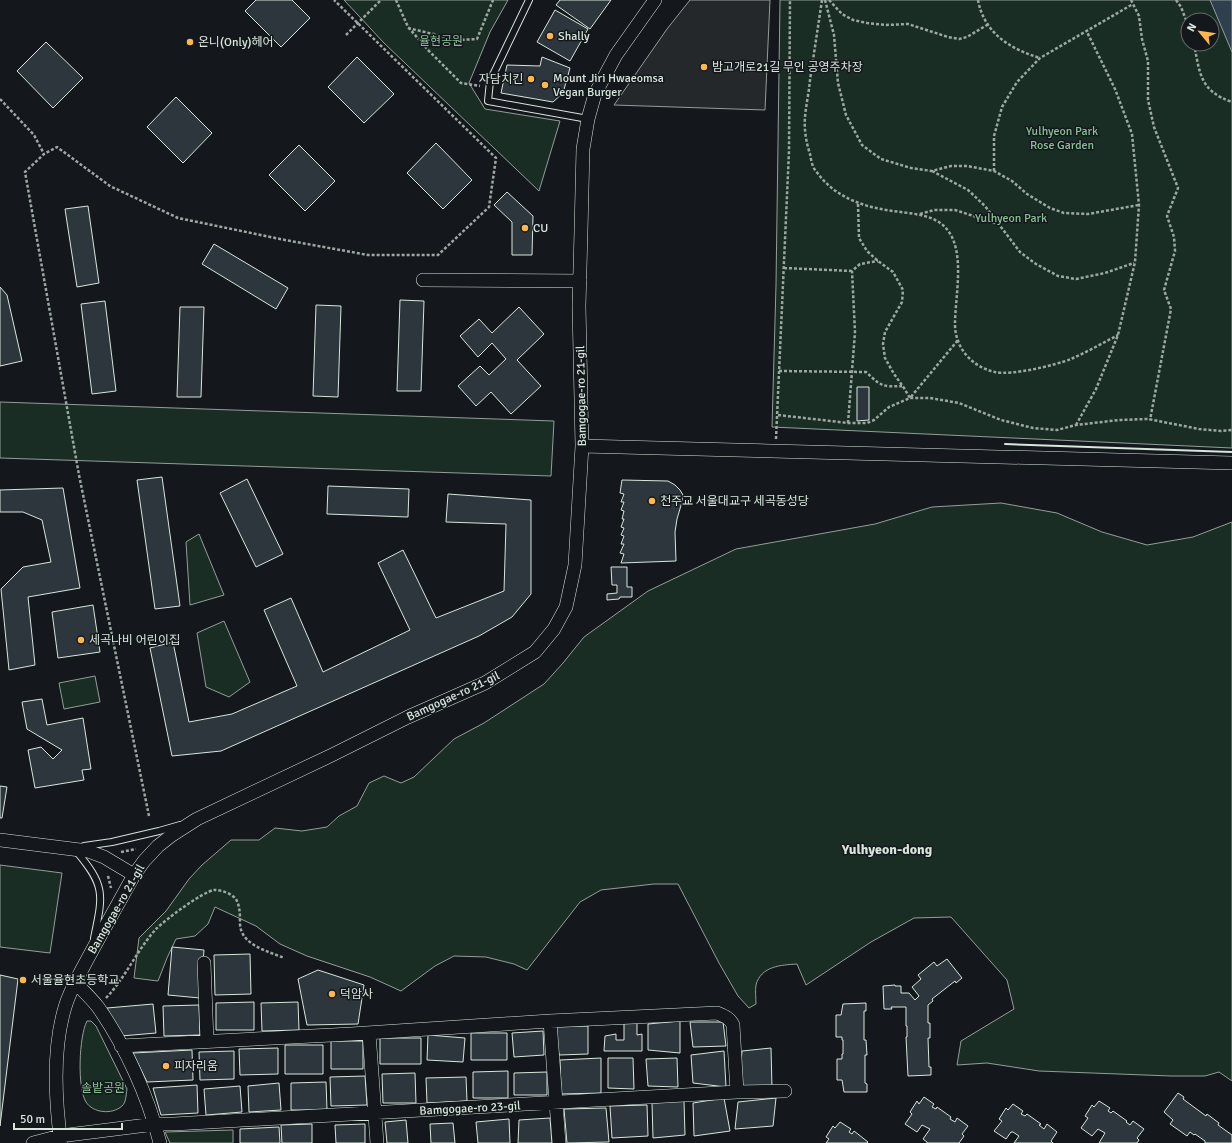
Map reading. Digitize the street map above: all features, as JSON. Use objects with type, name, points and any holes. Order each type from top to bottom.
[{"type":"street","name":"Bamgogae-ro 21-gil","points":[[60,1139],[56,1090],[56,1056],[59,1029],[66,1003],[75,982],[134,875],[158,846],[197,819],[408,717],[485,683],[535,652],[554,629],[566,607],[575,565],[582,446],[580,281],[583,149],[588,119],[595,94],[616,55],[656,0]]},
{"type":"street","points":[[424,280],[580,281]]},
{"type":"street","points":[[582,446],[1232,463]]},
{"type":"street","points":[[0,840],[88,851],[104,857],[134,875]]},
{"type":"street","points":[[204,963],[207,1041]]},
{"type":"street","points":[[75,982],[97,1006],[121,1046],[136,1075],[155,1124],[160,1143]]},
{"type":"street","points":[[121,1046],[369,1033],[550,1021],[717,1013],[726,1017],[733,1025],[737,1092]]},
{"type":"street","points":[[550,1021],[559,1143]]},
{"type":"street","points":[[369,1033],[377,1143]]},
{"type":"street","name":"Bamgogae-ro 23-gil","points":[[33,1143],[155,1124],[737,1092],[785,1091]]},
{"type":"lane","points":[[529,0],[490,81],[488,102],[588,119]]},
{"type":"lane","points":[[73,848],[112,842],[159,832],[197,819]]},
{"type":"lane","points":[[73,848],[88,865],[101,894],[99,914],[91,952]]},
{"type":"path","points":[[149,816],[79,475],[25,172],[44,154],[57,147],[110,186],[178,218],[368,255],[438,256],[489,207],[496,158],[334,0]]},
{"type":"path","points":[[346,35],[381,0]]},
{"type":"path","points":[[396,0],[408,28],[461,83],[489,88]]},
{"type":"path","points":[[408,28],[458,40],[477,40],[494,0]]},
{"type":"path","points":[[776,451],[789,151],[790,0]]},
{"type":"path","points":[[824,0],[834,35],[838,83],[846,115],[862,145],[882,159],[911,168],[932,171],[968,190],[985,206],[1020,252],[1036,264],[1058,276],[1076,279],[1105,272],[1135,262]]},
{"type":"path","points":[[824,0],[805,117],[807,144],[815,170],[831,189],[858,204],[891,211],[918,214],[937,220],[949,232],[956,248],[958,278],[955,325],[958,340],[965,355],[976,365],[996,372],[1015,372],[1042,368],[1071,359],[1118,335]]},
{"type":"path","points":[[829,0],[842,14],[854,20],[886,25],[908,24],[959,39],[967,38],[987,25]]},
{"type":"path","points":[[978,0],[987,25],[1002,41],[1020,52],[1040,58]]},
{"type":"path","points":[[1131,0],[1139,16],[1142,39],[1148,61],[1148,100],[1154,127],[1178,188],[1168,216],[1174,237],[1175,251],[1164,290],[1171,309],[1150,420]]},
{"type":"path","points":[[1176,0],[1183,12]]},
{"type":"path","points":[[994,171],[994,136],[1002,107],[1017,82],[1040,58],[1133,4]]},
{"type":"path","points":[[1076,425],[1096,388],[1118,335],[1135,262],[1139,205],[1132,134],[1115,90],[1086,30]]},
{"type":"path","points":[[1195,52],[1198,67],[1206,86],[1218,98],[1232,102]]},
{"type":"path","points":[[0,99],[34,135],[44,154]]},
{"type":"path","points":[[932,171],[951,166],[967,166],[994,171],[1012,181],[1027,194],[1050,208],[1064,213],[1088,214],[1139,205]]},
{"type":"path","points":[[858,204],[859,238],[867,250],[878,261],[893,272],[902,290],[902,302],[885,332],[883,344],[885,358],[910,398]]},
{"type":"path","points":[[918,214],[934,210],[955,210],[998,224]]},
{"type":"path","points":[[784,268],[852,271],[860,264],[878,261]]},
{"type":"path","points":[[848,423],[855,332],[852,271]]},
{"type":"path","points":[[910,398],[958,340]]},
{"type":"path","points":[[779,371],[866,372],[886,387],[903,386]]},
{"type":"path","points":[[778,415],[848,423],[867,423],[874,420],[889,407],[910,398],[930,398],[959,403],[1001,420],[1033,428],[1057,430],[1076,425],[1119,420],[1150,420],[1199,429],[1221,431],[1232,430]]},
{"type":"path","points":[[121,852],[139,848]]},
{"type":"path","points":[[108,873],[111,888]]},
{"type":"path","points":[[97,1006],[115,989],[140,950],[157,928],[194,900],[213,890],[226,892],[236,899],[240,910],[240,929],[246,939],[255,946],[284,958]]},
{"type":"green space","name":"율현공원","points":[[344,0],[508,0],[490,32],[469,83],[485,109],[560,121],[539,191],[384,43]]},
{"type":"green space","name":"Yulhyeon Park","points":[[780,0],[1232,0],[1232,448],[772,427],[776,285]]},
{"type":"green space","points":[[0,402],[554,421],[551,476],[0,458]]},
{"type":"green space","points":[[1001,503],[1057,513],[1102,532],[1147,545],[1193,537],[1232,522],[1232,1081],[1219,1072],[1205,1076],[1171,1076],[1039,1071],[987,1063],[957,1065],[961,1041],[1014,1009],[1007,980],[951,917],[914,918],[871,942],[806,985],[797,964],[778,966],[767,970],[762,974],[756,985],[756,1004],[749,1008],[738,996],[719,963],[678,884],[654,884],[601,890],[580,902],[527,970],[514,964],[486,957],[454,956],[435,966],[401,991],[370,977],[307,956],[280,944],[256,926],[215,907],[208,924],[195,936],[176,939],[158,981],[134,978],[139,938],[166,911],[189,879],[202,865],[231,840],[259,840],[275,828],[302,831],[327,827],[339,816],[357,806],[369,783],[384,776],[401,783],[414,777],[454,739],[484,723],[544,684],[584,637],[648,591],[736,549],[875,524],[932,507]]},
{"type":"green space","points":[[199,534],[224,595],[190,605],[186,542]]},
{"type":"green space","points":[[224,621],[250,682],[229,697],[206,687],[197,633]]},
{"type":"green space","points":[[95,676],[100,702],[64,709],[59,683]]},
{"type":"green space","points":[[0,865],[62,873],[50,953],[0,947]]},
{"type":"green space","name":"솔밭공원","points":[[87,1021],[91,1021],[96,1026],[127,1089],[126,1099],[123,1105],[113,1111],[103,1112],[93,1109],[86,1102],[83,1095],[80,1062],[82,1038]]},
{"type":"green space","points":[[233,1130],[233,1143],[170,1143],[165,1132]]},
{"type":"shaded area","name":"밤고개로21길 무인 공영주차장","points":[[690,0],[770,0],[765,110],[614,105],[667,29]]},
{"type":"water","points":[[1210,0],[1232,0],[1232,52],[1220,24],[1220,12],[1215,12]]},
{"type":"building","points":[[256,0],[292,0],[310,18],[281,47],[245,11]]},
{"type":"building","points":[[560,0],[611,0],[590,29],[556,5]]},
{"type":"building","points":[[555,10],[588,29],[570,61],[537,42]]},
{"type":"building","points":[[46,42],[83,78],[53,108],[17,71]]},
{"type":"building","points":[[357,57],[394,94],[364,123],[328,87]]},
{"type":"building","points":[[542,57],[570,68],[563,93],[553,102],[501,93],[507,65],[540,66]]},
{"type":"building","points":[[176,97],[212,133],[183,163],[147,127]]},
{"type":"building","points":[[436,143],[472,180],[443,209],[407,173]]},
{"type":"building","points":[[299,145],[335,181],[305,211],[269,175]]},
{"type":"building","points":[[507,192],[533,216],[532,255],[512,255],[512,222],[494,205]]},
{"type":"building","points":[[88,206],[99,283],[77,287],[65,209]]},
{"type":"building","points":[[214,244],[288,288],[276,309],[202,264]]},
{"type":"building","points":[[0,287],[7,295],[22,361],[0,366]]},
{"type":"building","points":[[400,300],[424,301],[421,391],[397,391]]},
{"type":"building","points":[[105,301],[116,391],[92,394],[81,304]]},
{"type":"building","points":[[316,305],[341,306],[338,397],[313,396]]},
{"type":"building","points":[[180,307],[204,307],[201,397],[177,397]]},
{"type":"building","points":[[519,307],[544,334],[517,360],[541,386],[511,414],[491,392],[476,406],[458,386],[480,366],[489,375],[506,359],[492,343],[478,357],[460,336],[479,319],[492,333]]},
{"type":"building","points":[[857,387],[869,387],[869,420],[857,421]]},
{"type":"building","points":[[162,477],[180,606],[155,609],[137,480]]},
{"type":"building","points":[[247,479],[283,554],[256,567],[220,493]]},
{"type":"building","points":[[622,480],[668,481],[680,490],[683,495],[675,532],[676,561],[621,563],[624,554],[620,553],[624,544],[621,544],[624,536],[621,535],[624,528],[621,527],[624,519],[622,519],[624,511],[621,510],[624,502],[621,502],[624,494],[620,493]]},
{"type":"building","points":[[328,486],[409,489],[408,517],[327,514]]},
{"type":"building","points":[[63,488],[80,588],[28,597],[35,665],[9,670],[1,589],[23,567],[51,562],[42,520],[23,512],[0,512],[0,490]]},
{"type":"building","points":[[448,494],[531,500],[531,594],[512,617],[479,636],[221,751],[172,756],[150,648],[173,642],[189,722],[232,714],[297,686],[264,610],[291,598],[323,672],[410,630],[378,563],[403,550],[436,618],[504,591],[506,524],[446,522]]},
{"type":"building","points":[[611,567],[627,567],[627,587],[632,587],[632,597],[620,597],[619,599],[607,600],[607,594],[617,593],[617,585],[612,585]]},
{"type":"building","points":[[93,605],[100,652],[58,658],[52,612]]},
{"type":"building","points":[[42,699],[47,725],[83,718],[91,769],[82,770],[84,780],[35,788],[28,750],[41,747],[53,759],[62,750],[27,729],[22,702]]},
{"type":"building","points":[[0,786],[7,787],[2,818],[0,818]]},
{"type":"building","points":[[172,947],[204,950],[200,998],[168,995]]},
{"type":"building","points":[[250,954],[251,994],[215,995],[214,955]]},
{"type":"building","points":[[947,959],[962,978],[956,983],[955,981],[932,999],[933,1001],[928,1005],[928,1023],[930,1023],[930,1038],[928,1038],[929,1067],[931,1067],[931,1075],[908,1076],[906,1007],[891,1007],[892,1009],[884,1009],[883,986],[901,986],[901,993],[909,993],[915,1000],[919,996],[912,987],[921,979],[918,975],[934,962],[937,966]]},
{"type":"building","name":"덕암사","points":[[318,970],[364,985],[358,1024],[307,1025],[298,979]]},
{"type":"building","points":[[0,975],[18,979],[0,1126]]},
{"type":"building","points":[[254,1002],[254,1030],[216,1030],[216,1003]]},
{"type":"building","points":[[298,1002],[299,1030],[262,1031],[261,1003]]},
{"type":"building","points":[[866,1003],[866,1011],[864,1011],[864,1040],[866,1040],[867,1055],[865,1055],[865,1083],[867,1084],[867,1092],[844,1092],[842,1080],[837,1080],[837,1059],[842,1059],[843,1040],[842,1037],[836,1037],[836,1015],[841,1015],[843,1004]]},
{"type":"building","points":[[153,1004],[156,1033],[121,1036],[107,1008]]},
{"type":"building","points":[[199,1005],[200,1035],[164,1036],[163,1006]]},
{"type":"building","points":[[637,1021],[637,1035],[642,1034],[642,1051],[604,1051],[605,1036],[616,1034],[616,1040],[624,1040],[624,1023]]},
{"type":"building","points":[[680,1021],[680,1053],[648,1050],[648,1024]]},
{"type":"building","points":[[690,1022],[723,1022],[726,1046],[693,1047]]},
{"type":"building","points":[[555,1026],[588,1026],[588,1054],[559,1055]]},
{"type":"building","points":[[543,1031],[544,1055],[514,1057],[512,1033]]},
{"type":"building","points":[[471,1033],[507,1033],[507,1060],[471,1060]]},
{"type":"building","points":[[428,1035],[465,1038],[463,1062],[427,1060]]},
{"type":"building","points":[[380,1038],[421,1038],[421,1064],[380,1064]]},
{"type":"building","points":[[331,1041],[363,1041],[363,1069],[331,1069]]},
{"type":"building","points":[[285,1045],[323,1045],[323,1074],[285,1074]]},
{"type":"building","points":[[278,1048],[278,1074],[240,1075],[239,1049]]},
{"type":"building","points":[[771,1048],[772,1088],[739,1086],[742,1051]]},
{"type":"building","name":"피자리움","points":[[192,1050],[193,1080],[147,1082],[133,1053]]},
{"type":"building","points":[[234,1051],[234,1079],[200,1080],[199,1052]]},
{"type":"building","points":[[724,1051],[726,1087],[693,1083],[691,1055]]},
{"type":"building","points":[[601,1058],[601,1093],[561,1094],[560,1060]]},
{"type":"building","points":[[608,1058],[633,1058],[634,1089],[608,1088]]},
{"type":"building","points":[[677,1058],[678,1087],[648,1086],[646,1059]]},
{"type":"building","points":[[508,1071],[508,1098],[473,1098],[473,1072]]},
{"type":"building","points":[[547,1072],[547,1095],[514,1095],[514,1073]]},
{"type":"building","points":[[415,1073],[416,1103],[383,1103],[382,1074]]},
{"type":"building","points":[[365,1076],[367,1105],[331,1106],[330,1077]]},
{"type":"building","points":[[466,1077],[467,1101],[427,1103],[426,1078]]},
{"type":"building","points":[[326,1082],[327,1110],[291,1110],[291,1083]]},
{"type":"building","points":[[279,1083],[281,1110],[249,1112],[248,1086]]},
{"type":"building","points":[[197,1085],[198,1113],[161,1115],[153,1088]]},
{"type":"building","points":[[240,1086],[242,1112],[206,1115],[204,1089]]},
{"type":"building","points":[[1178,1093],[1184,1097],[1183,1099],[1206,1116],[1207,1114],[1219,1123],[1218,1125],[1232,1135],[1232,1143],[1205,1143],[1205,1141],[1195,1134],[1194,1135],[1190,1132],[1187,1136],[1170,1124],[1173,1120],[1164,1112]]},
{"type":"building","points":[[924,1097],[934,1104],[932,1107],[936,1109],[937,1107],[951,1117],[950,1119],[955,1122],[957,1118],[968,1126],[962,1134],[964,1136],[959,1143],[927,1143],[923,1139],[930,1129],[922,1125],[917,1132],[905,1124],[912,1114],[910,1112],[917,1101],[919,1104]]},
{"type":"building","points":[[724,1098],[730,1131],[694,1136],[693,1103]]},
{"type":"building","points":[[776,1098],[773,1126],[735,1129],[738,1102]]},
{"type":"building","points":[[684,1101],[685,1135],[653,1138],[652,1103]]},
{"type":"building","points":[[1099,1101],[1110,1108],[1108,1111],[1111,1113],[1113,1111],[1130,1125],[1133,1121],[1144,1129],[1137,1138],[1139,1140],[1137,1143],[1099,1143],[1105,1133],[1098,1129],[1092,1136],[1081,1128],[1088,1118],[1085,1116],[1092,1105],[1094,1107]]},
{"type":"building","points":[[1013,1104],[1023,1111],[1021,1114],[1025,1116],[1027,1114],[1041,1124],[1039,1125],[1044,1129],[1047,1124],[1057,1132],[1051,1141],[1053,1143],[1014,1143],[1019,1136],[1013,1132],[1011,1132],[1006,1139],[994,1131],[1002,1121],[999,1119],[1006,1108],[1008,1110]]},
{"type":"building","points":[[647,1105],[648,1136],[612,1138],[610,1106]]},
{"type":"building","points":[[606,1108],[609,1142],[567,1143],[564,1109]]},
{"type":"building","points":[[550,1118],[552,1143],[518,1143],[519,1120]]},
{"type":"building","points":[[509,1119],[510,1143],[478,1143],[476,1122]]},
{"type":"building","points":[[406,1120],[408,1143],[387,1143],[385,1122]]},
{"type":"building","points":[[840,1122],[851,1129],[849,1132],[852,1134],[854,1131],[868,1142],[826,1143],[829,1139],[826,1137],[833,1126],[835,1128]]},
{"type":"building","points":[[453,1123],[455,1143],[431,1143],[430,1124]]},
{"type":"building","points":[[312,1124],[312,1143],[282,1143],[281,1125]]},
{"type":"building","points":[[365,1124],[365,1143],[336,1143],[335,1125]]},
{"type":"building","points":[[279,1127],[280,1143],[240,1143],[240,1129]]},
{"type":"wall","points":[[1005,444],[1232,452]]},
{"type":"place","name":"Shally","points":[[550,36]]},
{"type":"place","name":"온니(Only)헤어","points":[[190,42]]},
{"type":"place","name":"밤고개로21길 무인 공영주차장","points":[[704,67]]},
{"type":"place","name":"자담치킨","points":[[531,79]]},
{"type":"place","name":"Mount Jiri Hwaeomsa Vegan Burger","points":[[545,85]]},
{"type":"place","name":"CU","points":[[525,228]]},
{"type":"place","name":"천주교 서울대교구 세곡동성당","points":[[652,501]]},
{"type":"place","name":"세곡나비 어린이집","points":[[81,640]]},
{"type":"place","name":"서울율현초등학교","points":[[23,980]]},
{"type":"place","name":"덕암사","points":[[332,994]]},
{"type":"place","name":"피자리움","points":[[166,1066]]},
{"type":"district","name":"Yulhyeon-dong","points":[[887,849]]},
{"type":"park label","name":"Yulhyeon Park Rose Garden","points":[[1062,138]]}]
